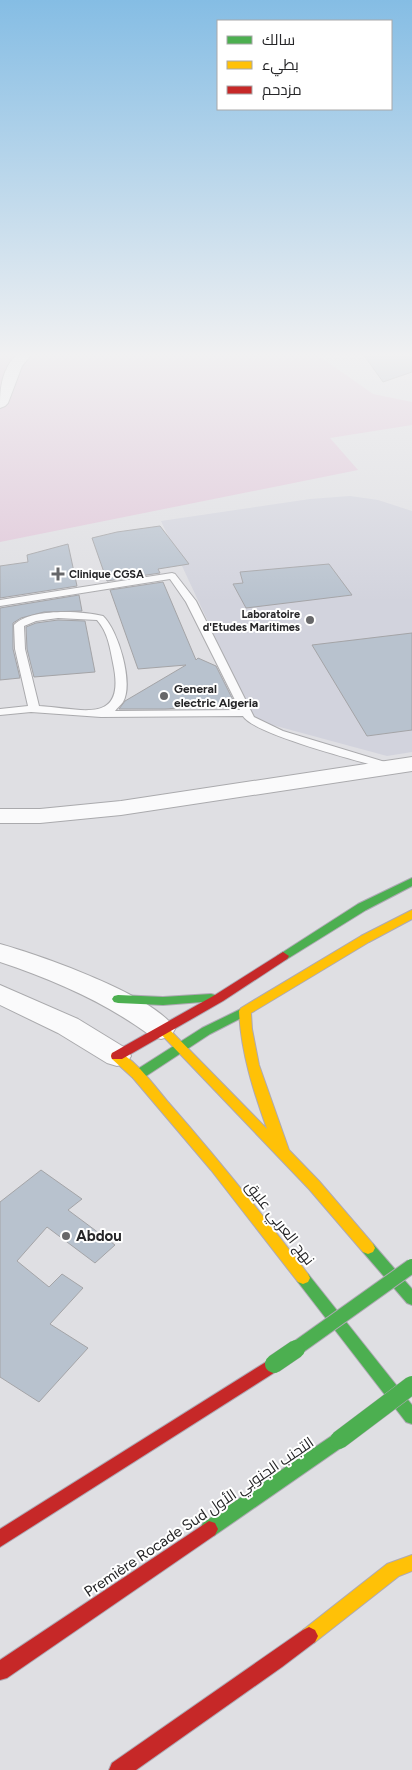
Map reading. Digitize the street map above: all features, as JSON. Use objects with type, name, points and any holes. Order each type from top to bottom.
[{"type":"main road","points":[[117,1056],[220,997],[376,898],[412,881]]},
{"type":"main road","points":[[138,1075],[206,1030],[245,1011],[358,943],[412,914]]},
{"type":"main road","points":[[118,999],[177,1001],[220,997]]},
{"type":"main road","points":[[245,1011],[244,1027],[251,1064],[282,1151]]},
{"type":"main road","points":[[162,1029],[282,1151],[412,1299]]},
{"type":"main road","name":"نهج العربي عليق","points":[[117,1056],[138,1075],[216,1166],[412,1417]]},
{"type":"main road","points":[[0,1539],[274,1364],[412,1266]]},
{"type":"main road","name":"Première Rocade Sud التجنب الجنوبي الأول","points":[[0,1671],[339,1440],[412,1385]]},
{"type":"main road","points":[[119,1770],[276,1661],[412,1556]]},
{"type":"main road","points":[[394,1570],[412,1563]]},
{"type":"street","points":[[0,816],[76,813],[401,766]]},
{"type":"street","points":[[0,953],[77,979],[118,999],[162,1029]]},
{"type":"street","points":[[0,994],[68,1026],[117,1056]]},
{"type":"lane","points":[[0,603],[172,576],[191,601],[250,719],[279,733],[401,766]]},
{"type":"lane","points":[[34,708],[20,649],[19,624],[30,619],[92,616],[100,618],[109,629],[123,683],[122,698],[118,704],[112,708],[92,714]]},
{"type":"lane","points":[[0,712],[34,708],[92,714],[246,713]]},
{"type":"shaded area","points":[[0,437],[339,437],[330,438],[358,470],[0,542]]},
{"type":"shaded area","name":"Laboratoire d'Etudes Maritimes","points":[[350,496],[378,500],[412,511],[412,752],[387,756],[254,720],[161,521],[310,499]]},
{"type":"building","points":[[160,526],[189,564],[158,569],[160,573],[107,581],[92,538],[117,532]]},
{"type":"building","points":[[68,544],[77,586],[0,598],[0,566],[28,562],[27,555]]},
{"type":"building","points":[[329,564],[352,595],[246,608],[233,584],[243,583],[240,572]]},
{"type":"building","points":[[163,582],[196,660],[198,658],[216,666],[235,704],[165,709],[119,709],[125,701],[186,665],[138,669],[110,590]]},
{"type":"building","points":[[79,595],[82,611],[44,612],[21,618],[13,623],[13,649],[20,678],[0,680],[0,608]]},
{"type":"building","points":[[58,620],[85,621],[95,672],[34,677],[27,649],[26,627],[36,623]]},
{"type":"building","points":[[412,633],[412,730],[367,736],[312,645]]},
{"type":"building","points":[[41,1170],[82,1199],[68,1210],[115,1245],[95,1263],[47,1227],[17,1261],[49,1287],[62,1274],[83,1288],[50,1324],[88,1348],[39,1402],[0,1377],[0,1202]]},
{"type":"traffic: fast","points":[[283,956],[362,907],[412,881]]},
{"type":"traffic: fast","points":[[118,999],[163,1001],[211,998]]},
{"type":"traffic: fast","points":[[138,1075],[206,1031],[245,1011]]},
{"type":"traffic: fast","points":[[368,1248],[412,1299]]},
{"type":"traffic: fast","points":[[274,1364],[412,1266]]},
{"type":"traffic: fast","points":[[303,1278],[412,1417]]},
{"type":"traffic: fast","points":[[339,1440],[412,1385]]},
{"type":"traffic: fast","points":[[209,1529],[339,1440]]},
{"type":"traffic: slow","points":[[282,1151],[252,1065],[245,1011],[365,939],[412,914]]},
{"type":"traffic: slow","points":[[164,1031],[314,1185],[368,1248]]},
{"type":"traffic: slow","points":[[117,1056],[138,1075],[216,1166],[303,1278]]},
{"type":"traffic: slow","points":[[309,1636],[393,1570],[412,1563]]},
{"type":"traffic: jam","points":[[117,1056],[219,998],[283,956]]},
{"type":"traffic: jam","points":[[0,1539],[274,1364]]},
{"type":"traffic: jam","points":[[0,1671],[209,1529]]},
{"type":"traffic: jam","points":[[119,1770],[309,1636]]},
{"type":"place","name":"Clinique CGSA","points":[[58,574]]},
{"type":"place","name":"Laboratoire d'Etudes Maritimes","points":[[310,620]]},
{"type":"place","name":"General electric Algeria","points":[[164,696]]},
{"type":"place","name":"Abdou","points":[[66,1236]]}]
